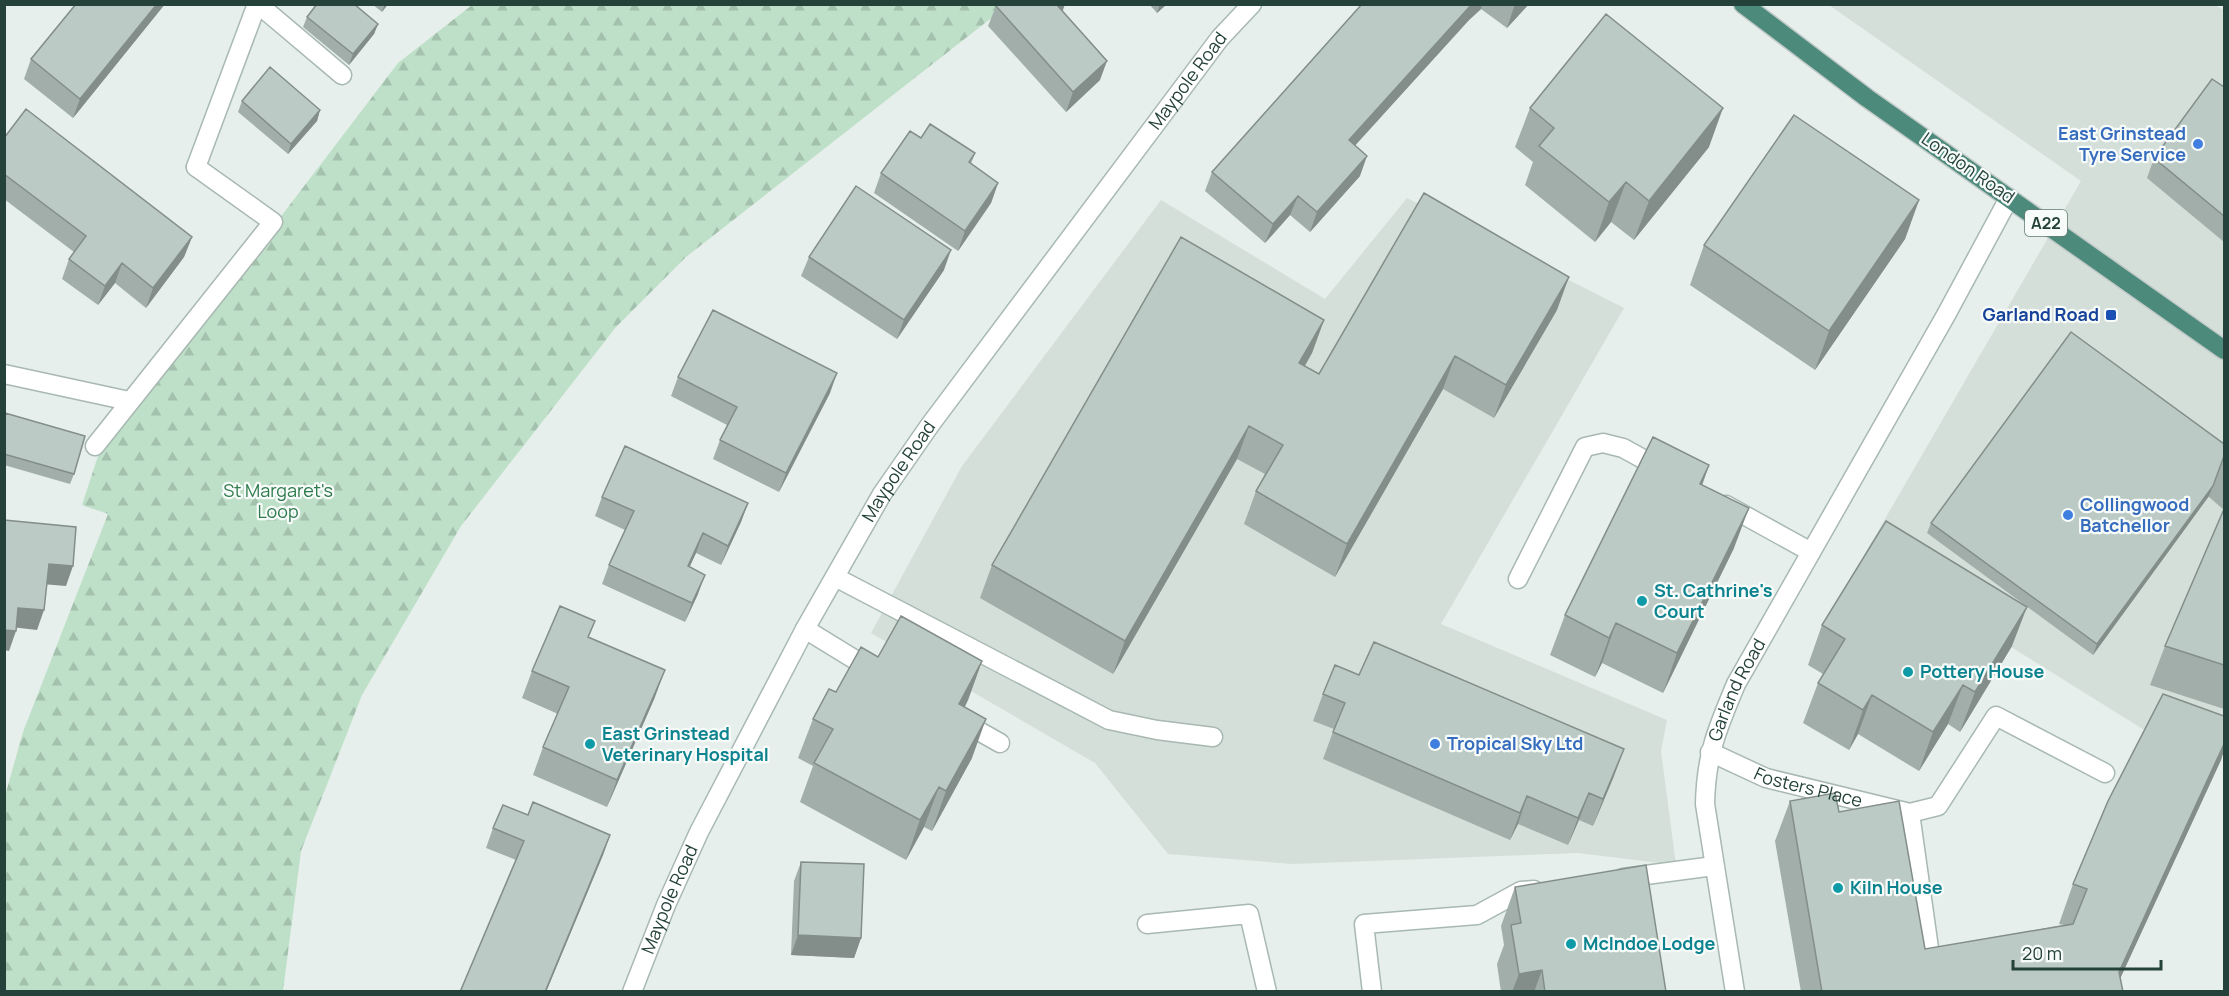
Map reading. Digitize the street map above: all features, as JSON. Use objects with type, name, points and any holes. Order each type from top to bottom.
[{"type":"highway","name":"London Road","points":[[1743,4],[1868,98],[2224,350]]},
{"type":"street","points":[[95,446],[273,222],[196,167],[257,4],[342,75]]},
{"type":"street","name":"Maypole Road","points":[[632,992],[666,905],[699,832],[805,629],[882,494],[930,425],[1220,38],[1252,4]]},
{"type":"street","name":"Garland Road","points":[[1735,992],[1705,804],[1706,774],[1710,752],[1736,684],[1946,315],[2009,198]]},
{"type":"street","points":[[4,374],[129,401]]},
{"type":"street","points":[[1518,579],[1585,447],[1603,443],[1623,448],[1676,477]]},
{"type":"street","points":[[1707,494],[1811,552]]},
{"type":"street","points":[[835,577],[1109,720],[1157,730],[1213,737]]},
{"type":"street","points":[[805,629],[892,682]]},
{"type":"street","points":[[941,710],[1000,743]]},
{"type":"street","name":"Fosters Place","points":[[1710,752],[1766,778],[1910,813],[1938,806],[1996,716],[2105,773]]},
{"type":"street","points":[[1910,813],[1932,970]]},
{"type":"street","points":[[1600,881],[1714,866]]},
{"type":"street","points":[[1372,992],[1364,924],[1477,915],[1521,891],[1555,887]]},
{"type":"street","points":[[1147,924],[1249,914],[1267,992]]},
{"type":"shaded area","points":[[2212,4],[2224,10],[2224,750],[2221,760],[2149,733],[1864,555],[2081,181],[1829,5]]},
{"type":"shaded area","points":[[1407,198],[1624,308],[1441,624],[1667,720],[1661,751],[1676,865],[1578,853],[1293,864],[1168,854],[1095,763],[871,633],[962,466],[1161,200],[1325,299]]},
{"type":"green space","name":"St Margaret's Loop","points":[[472,5],[1008,5],[686,257],[616,327],[461,526],[362,695],[301,851],[283,991],[5,992],[5,796],[23,732],[108,514],[82,505],[98,456],[398,63]]},
{"type":"building","points":[[76,4],[157,4],[80,99],[31,59]]},
{"type":"building","points":[[317,4],[354,4],[378,24],[353,54],[307,17]]},
{"type":"building","points":[[997,4],[1058,4],[1107,61],[1073,92],[996,6]]},
{"type":"building","points":[[1362,4],[1472,4],[1349,140],[1367,156],[1317,212],[1298,196],[1273,224],[1212,172]]},
{"type":"building","points":[[1606,14],[1723,108],[1649,201],[1626,182],[1609,202],[1539,146],[1554,128],[1530,108]]},
{"type":"building","points":[[270,67],[320,110],[291,144],[242,101]]},
{"type":"building","name":"East Grinstead Tyre Service","points":[[2212,79],[2224,87],[2224,216],[2154,158]]},
{"type":"building","points":[[26,109],[192,237],[153,288],[122,263],[105,286],[69,259],[86,236],[4,174],[4,138]]},
{"type":"building","points":[[1794,115],[1919,200],[1829,331],[1704,245]]},
{"type":"building","points":[[930,124],[975,153],[969,162],[998,183],[965,231],[881,173],[910,131],[921,138]]},
{"type":"building","points":[[856,186],[951,250],[904,320],[809,257]]},
{"type":"building","points":[[1424,193],[1569,277],[1506,385],[1455,356],[1347,544],[1256,491],[1283,445],[1249,426],[1125,641],[992,565],[1181,237],[1324,320],[1299,363],[1319,374]]},
{"type":"building","points":[[713,310],[837,373],[786,473],[720,440],[737,407],[678,377]]},
{"type":"building","name":"Collingwood Batchellor","points":[[2071,332],[2224,444],[2224,456],[2213,486],[2097,644],[1931,523]]},
{"type":"building","points":[[5,413],[85,436],[74,474],[4,454]]},
{"type":"building","name":"St. Cathrine's Court","points":[[1653,437],[1709,465],[1700,484],[1749,508],[1677,653],[1616,623],[1609,638],[1565,615]]},
{"type":"building","points":[[625,446],[748,503],[728,546],[703,533],[688,566],[705,575],[692,603],[609,565],[634,511],[602,497]]},
{"type":"building","points":[[2224,509],[2224,665],[2165,646]]},
{"type":"building","points":[[4,520],[76,527],[73,566],[49,564],[44,610],[18,608],[16,631],[4,630]]},
{"type":"building","name":"Pottery House","points":[[1886,521],[2027,607],[1975,692],[1963,685],[1933,732],[1872,695],[1863,710],[1818,683],[1845,639],[1822,625]]},
{"type":"building","name":"East Grinstead Veterinary Hospital","points":[[560,606],[595,621],[588,637],[665,670],[617,780],[543,747],[569,687],[532,671]]},
{"type":"building","points":[[901,616],[982,661],[959,704],[986,719],[946,791],[939,787],[920,820],[814,763],[833,729],[813,719],[829,689],[836,692],[861,647],[878,657]]},
{"type":"building","name":"Tropical Sky Ltd","points":[[1374,642],[1624,749],[1603,799],[1589,793],[1578,818],[1527,796],[1520,813],[1333,732],[1345,703],[1323,694],[1335,665],[1359,675]]},
{"type":"building","name":"Kiln House","points":[[2163,694],[2224,716],[2224,744],[2119,972],[2123,992],[1822,992],[1790,801],[1835,793],[1839,812],[1899,801],[1925,949],[2073,924],[2087,889],[2073,884],[2108,801]]},
{"type":"building","points":[[533,802],[610,835],[545,992],[460,992],[524,841],[493,828],[503,805],[528,815]]},
{"type":"building","points":[[801,862],[864,864],[861,938],[798,935]]},
{"type":"building","points":[[1646,865],[1666,992],[1545,992],[1542,970],[1519,974],[1511,925],[1521,923],[1515,887]]},
{"type":"place","name":"East Grinstead Tyre Service","points":[[2198,144]]},
{"type":"place","name":"Garland Road","points":[[2111,315]]},
{"type":"place","name":"Collingwood Batchellor","points":[[2068,515]]},
{"type":"place","name":"St. Cathrine's Court","points":[[1642,601]]},
{"type":"place","name":"Pottery House","points":[[1908,672]]},
{"type":"place","name":"East Grinstead Veterinary Hospital","points":[[590,744]]},
{"type":"place","name":"Tropical Sky Ltd","points":[[1435,744]]},
{"type":"place","name":"Kiln House","points":[[1838,888]]},
{"type":"place","name":"McIndoe Lodge","points":[[1571,944]]}]
